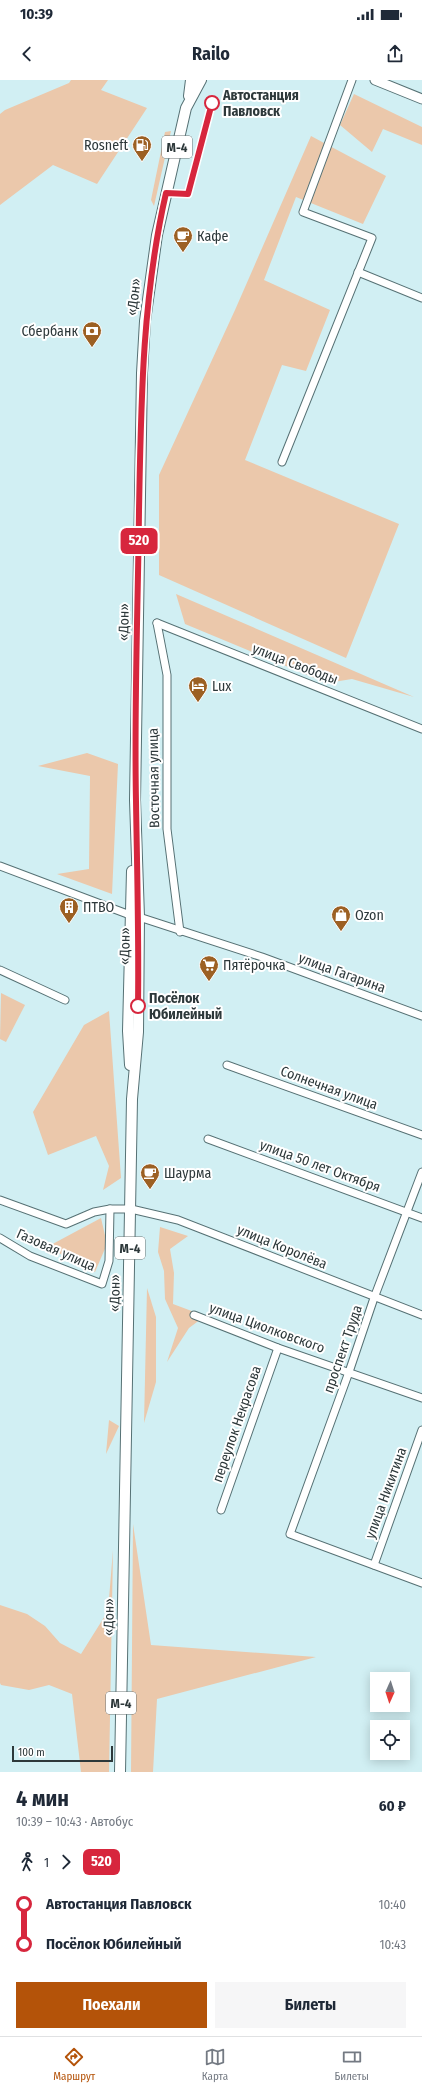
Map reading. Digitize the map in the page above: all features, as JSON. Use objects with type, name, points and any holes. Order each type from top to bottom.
[{"type":"main road","name":"«Дон»","points":[[120,1772],[132,1099],[128,1031],[134,916],[140,427],[144,336],[157,234],[189,100],[191,80]]},
{"type":"main road","name":"«Дон»","points":[[189,100],[201,80]]},
{"type":"street","points":[[282,462],[372,238],[303,212],[352,80]]},
{"type":"street","points":[[375,80],[422,99]]},
{"type":"street","points":[[358,272],[422,298]]},
{"type":"street","name":"улица Свободы","points":[[157,624],[422,729]]},
{"type":"street","name":"Восточная улица","points":[[157,624],[167,675],[167,829],[180,932]]},
{"type":"street","name":"улица Гагарина","points":[[0,866],[134,916],[180,932],[262,957],[422,1016]]},
{"type":"street","points":[[0,970],[65,1000]]},
{"type":"street","name":"Солнечная улица","points":[[228,1065],[422,1135]]},
{"type":"street","name":"улица 50 лет Октября","points":[[208,1139],[422,1218]]},
{"type":"street","name":"проспект Труда","points":[[374,1564],[290,1534],[349,1372],[374,1298],[422,1172]]},
{"type":"street","points":[[0,1200],[66,1224],[94,1212],[110,1209],[130,1209]]},
{"type":"street","name":"Газовая улица","points":[[0,1238],[30,1256],[102,1284],[109,1262],[110,1209]]},
{"type":"street","name":"улица Королёва","points":[[130,1209],[178,1220],[374,1298],[422,1315]]},
{"type":"street","name":"улица Циолковского","points":[[194,1315],[278,1348],[422,1398]]},
{"type":"street","name":"переулок Некрасова","points":[[221,1510],[278,1348]]},
{"type":"street","name":"улица Никитина","points":[[374,1564],[422,1430]]},
{"type":"street","points":[[374,1564],[422,1583]]},
{"type":"shaded area","points":[[71,80],[108,80],[101,90],[147,108],[97,184],[53,165],[0,205],[0,114],[5,110],[69,83]]},
{"type":"shaded area","points":[[354,94],[422,127],[422,145],[383,129],[372,152],[340,125]]},
{"type":"shaded area","points":[[171,131],[154,206],[151,200],[165,132]]},
{"type":"shaded area","points":[[311,136],[386,176],[363,224],[296,197],[264,280],[330,310],[306,371],[282,365],[245,460],[399,524],[346,658],[159,575],[159,475],[235,310]]},
{"type":"shaded area","points":[[176,594],[414,697],[352,679],[327,683],[185,624]]},
{"type":"shaded area","points":[[87,753],[118,764],[112,894],[57,874],[89,869],[90,776],[38,766]]},
{"type":"shaded area","points":[[1,993],[25,1005],[6,1042],[0,1039]]},
{"type":"shaded area","points":[[109,1011],[121,1178],[103,1190],[109,1166],[96,1136],[48,1155],[33,1112],[84,1025]]},
{"type":"shaded area","points":[[101,1218],[107,1244],[95,1272],[47,1247]]},
{"type":"shaded area","points":[[160,1227],[188,1236],[170,1249],[174,1273],[173,1304],[205,1316],[189,1328],[167,1362],[178,1328],[165,1299],[164,1271],[158,1252]]},
{"type":"shaded area","points":[[147,1288],[156,1317],[156,1382],[144,1423]]},
{"type":"shaded area","points":[[109,1420],[119,1426],[106,1454]]},
{"type":"shaded area","points":[[133,1524],[151,1645],[316,1657],[157,1699],[153,1772],[131,1772]]},
{"type":"shaded area","points":[[113,1550],[109,1772],[81,1772],[72,1694],[49,1685],[29,1690],[1,1685],[0,1683],[0,1605],[27,1614],[45,1626],[60,1643],[81,1654],[108,1611]]},
{"type":"bus line","name":"520","points":[[138,1006],[139,917],[136,785],[138,569],[140,427],[146,321],[157,234],[166,193],[188,194],[196,170],[212,103]]},
{"type":"place","name":"Автостанция Павловск","points":[[212,103]]},
{"type":"place","name":"Rosneft","points":[[142,162]]},
{"type":"place","name":"Кафе","points":[[183,253]]},
{"type":"place","name":"Сбербанк","points":[[92,348]]},
{"type":"place","name":"Lux","points":[[198,703]]},
{"type":"place","name":"ПТВО","points":[[69,924]]},
{"type":"place","name":"Ozon","points":[[341,932]]},
{"type":"place","name":"Пятёрочка","points":[[209,982]]},
{"type":"place","name":"Посёлок Юбилейный","points":[[138,1006]]},
{"type":"place","name":"Шаурма","points":[[150,1190]]}]
